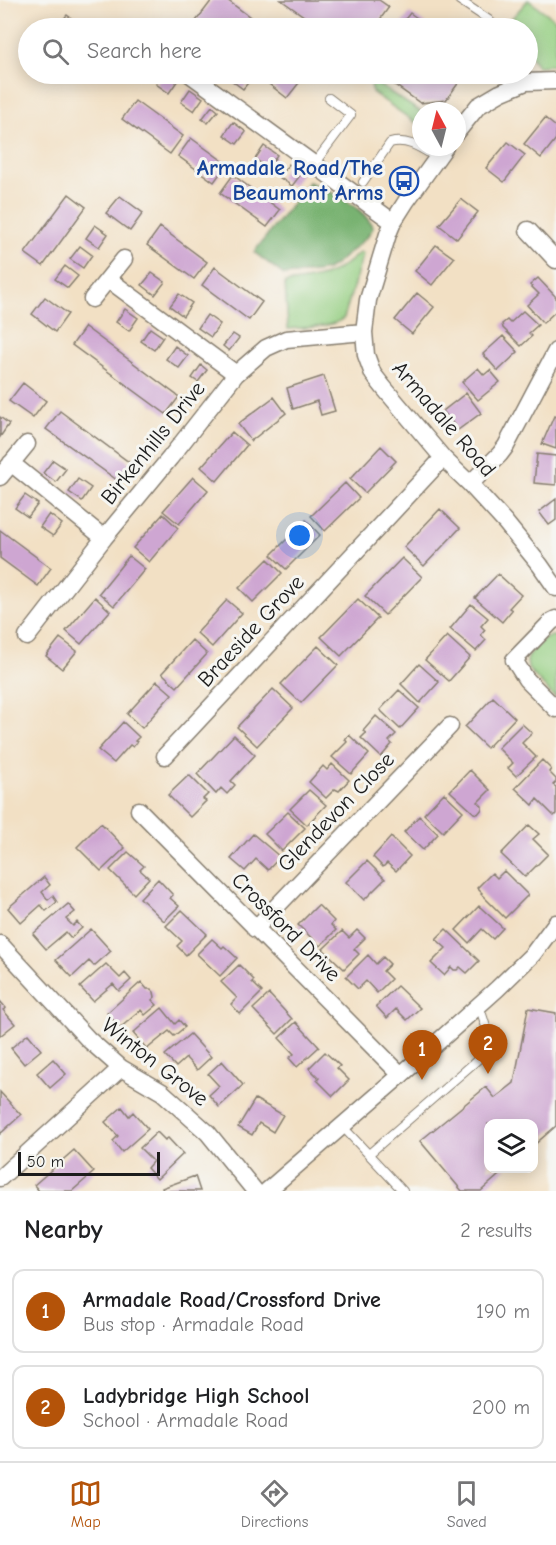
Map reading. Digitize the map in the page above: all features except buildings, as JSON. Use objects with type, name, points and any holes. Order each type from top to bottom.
[{"type":"street","points":[[538,79],[556,81]]},
{"type":"street","points":[[204,84],[393,222]]},
{"type":"street","points":[[466,121],[478,106],[515,84]]},
{"type":"street","name":"Armadale Road","points":[[438,156],[406,200],[388,234],[368,300],[364,332],[366,355],[373,374],[384,388],[443,458],[505,522],[556,588]]},
{"type":"street","points":[[528,230],[556,260]]},
{"type":"street","points":[[93,299],[123,259]]},
{"type":"street","name":"Birkenhills Drive","points":[[108,279],[236,375]]},
{"type":"street","name":"Birkenhills Drive","points":[[27,637],[236,375],[266,348],[286,339],[364,332]]},
{"type":"street","points":[[470,484],[506,446],[556,351]]},
{"type":"street","points":[[0,477],[27,444]]},
{"type":"street","name":"Braeside Grove","points":[[165,756],[443,458]]},
{"type":"street","name":"Birkenhills Drive","points":[[11,464],[104,538]]},
{"type":"street","points":[[556,619],[514,660],[526,679],[556,709]]},
{"type":"street","name":"Glendevon Close","points":[[255,929],[450,726]]},
{"type":"street","name":"Crossford Drive","points":[[139,810],[401,1076]]},
{"type":"street","points":[[267,1191],[401,1076],[479,1005],[533,954],[556,923]]},
{"type":"street","name":"Winton Grove","points":[[0,944],[88,1039],[121,1068],[162,1092],[208,1134],[255,1191]]},
{"type":"street","points":[[0,1178],[121,1068]]},
{"type":"lane","points":[[459,0],[486,18]]},
{"type":"lane","points":[[314,164],[351,115],[329,98]]},
{"type":"lane","points":[[363,183],[390,143],[403,141],[412,144]]},
{"type":"lane","points":[[369,1154],[490,1049],[489,1033],[479,1005]]},
{"type":"lane","points":[[342,1126],[403,1191]]},
{"type":"green space","points":[[528,0],[556,20],[555,65],[538,66],[538,18],[512,18]]},
{"type":"green space","points":[[371,84],[377,84],[412,106],[412,120],[372,92]]},
{"type":"green space","points":[[309,182],[354,206],[373,228],[368,236],[327,270],[284,275],[254,252]]},
{"type":"green space","points":[[360,252],[363,254],[344,318],[324,326],[288,329],[285,283],[326,275],[343,266]]},
{"type":"green space","points":[[556,636],[556,699],[528,669],[527,661],[529,655],[542,640]]},
{"type":"place","name":"Armadale Road/The Beaumont Arms","points":[[404,181]]},
{"type":"place","name":"Ladybridge High School","points":[[488,1074]]},
{"type":"place","name":"Armadale Road/Crossford Drive","points":[[422,1080]]}]
